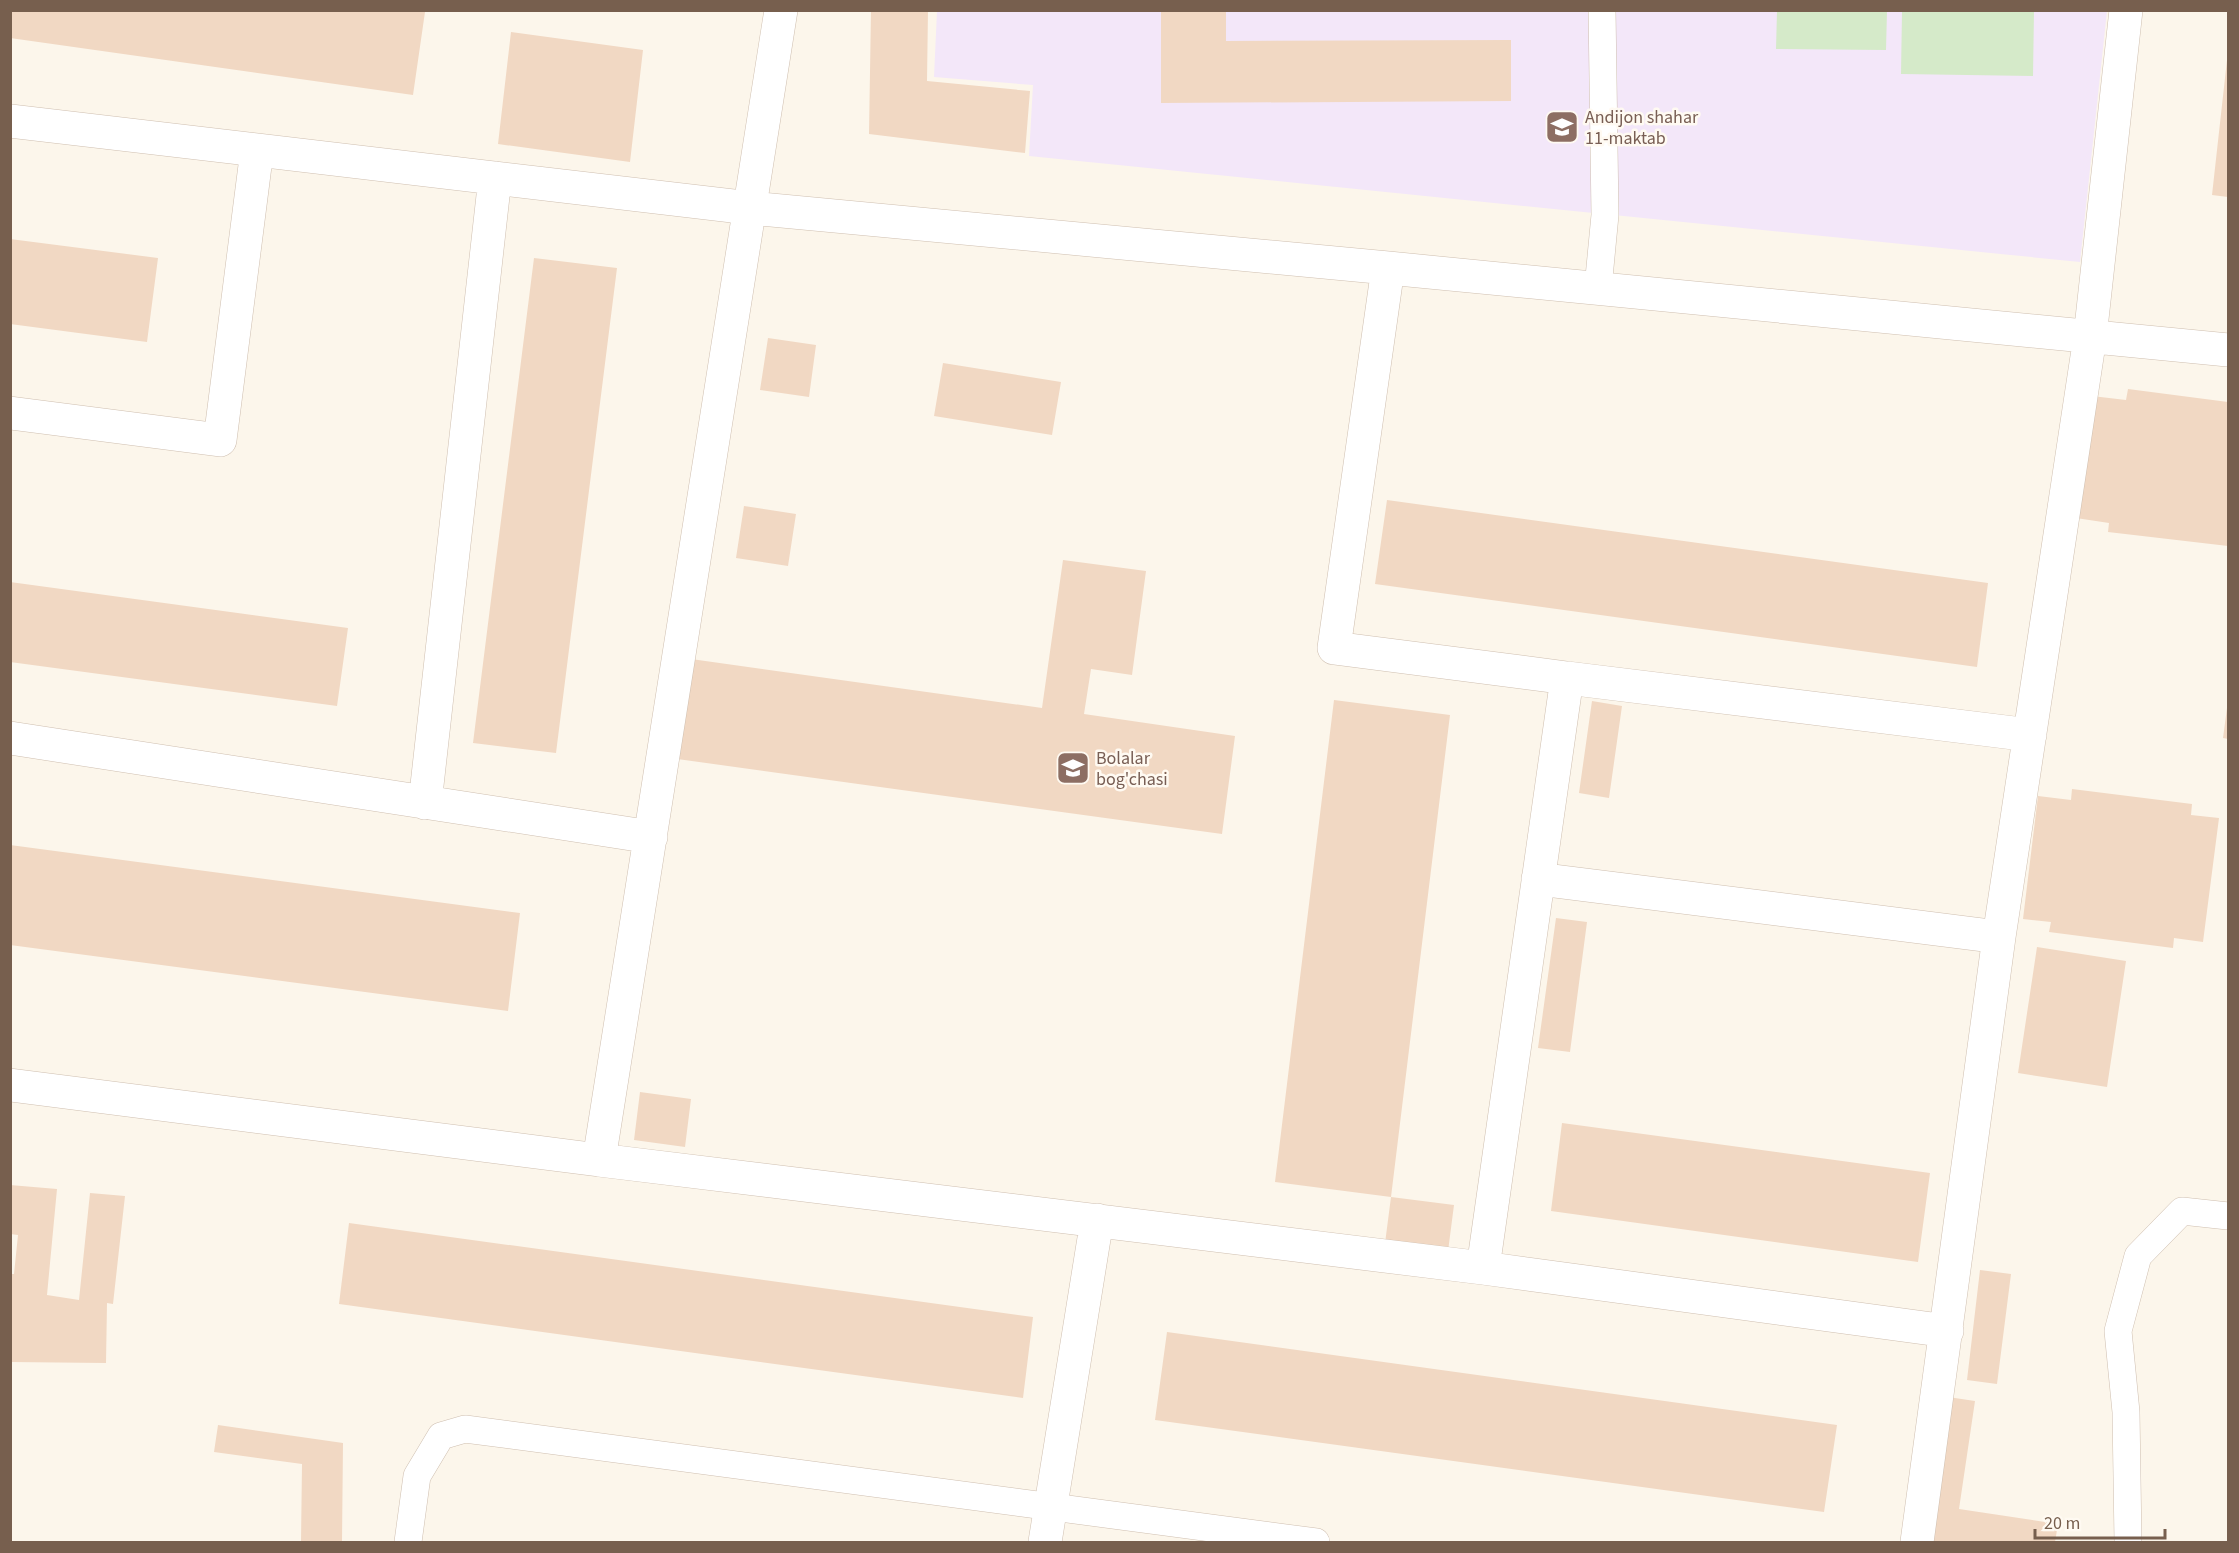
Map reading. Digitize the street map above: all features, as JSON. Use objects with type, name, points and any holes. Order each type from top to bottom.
[{"type":"street","points":[[599,1160],[781,10]]},
{"type":"street","points":[[1917,1542],[1999,937],[2090,337],[2126,10]]},
{"type":"street","points":[[10,121],[750,208],[2229,350]]},
{"type":"street","points":[[10,413],[220,440],[257,150]]},
{"type":"street","points":[[424,803],[495,178]]},
{"type":"street","points":[[1388,268],[1334,648],[2030,735]]},
{"type":"street","points":[[1483,1268],[1567,678]]},
{"type":"street","points":[[10,738],[651,837]]},
{"type":"street","points":[[1538,879],[1999,937]]},
{"type":"street","points":[[10,1085],[599,1160],[1483,1268],[1947,1331]]},
{"type":"street","points":[[1045,1542],[1096,1220]]},
{"type":"lane","points":[[1598,288],[1605,215],[1602,10]]},
{"type":"lane","points":[[2128,1542],[2126,1412],[2118,1331],[2138,1256],[2182,1210],[2229,1216]]},
{"type":"lane","points":[[408,1542],[417,1476],[441,1436],[465,1429],[1051,1507],[1248,1538],[1316,1542]]},
{"type":"shaded area","name":"Andijon shahar 11-maktab","points":[[937,11],[2107,11],[2080,262],[1029,156],[1033,85],[934,77]]},
{"type":"green space","points":[[1777,11],[1887,11],[1886,50],[1776,49]]},
{"type":"green space","points":[[1902,11],[2034,11],[2033,76],[1901,74]]},
{"type":"building","points":[[10,10],[412,10],[425,12],[413,95],[10,38]]},
{"type":"building","points":[[871,10],[928,10],[927,81],[1030,91],[1025,153],[869,134]]},
{"type":"building","points":[[1161,10],[1226,10],[1226,41],[1511,40],[1511,101],[1161,103]]},
{"type":"building","points":[[511,32],[643,50],[630,162],[498,144]]},
{"type":"building","points":[[2228,60],[2228,197],[2212,195]]},
{"type":"building","points":[[10,239],[158,258],[147,342],[10,324]]},
{"type":"building","points":[[534,258],[617,268],[556,753],[473,743]]},
{"type":"building","points":[[768,338],[816,345],[809,397],[760,390]]},
{"type":"building","points":[[943,363],[1061,382],[1052,435],[934,416]]},
{"type":"building","points":[[2128,389],[2228,402],[2228,546],[2108,532],[2109,523],[2076,518],[2092,396],[2126,400]]},
{"type":"building","points":[[1387,500],[1988,583],[1977,667],[1375,584]]},
{"type":"building","points":[[744,506],[796,514],[788,566],[736,558]]},
{"type":"building","name":"Bolalar bog'chasi","points":[[1063,560],[1146,571],[1132,675],[1091,669],[1084,714],[1235,736],[1222,834],[670,758],[684,658],[1042,708]]},
{"type":"building","points":[[10,582],[348,628],[337,706],[10,662]]},
{"type":"building","points":[[1334,700],[1450,715],[1391,1197],[1275,1182]]},
{"type":"building","points":[[1592,701],[1622,706],[1609,798],[1579,793]]},
{"type":"building","points":[[2228,708],[2228,739],[2223,738]]},
{"type":"building","points":[[2072,789],[2192,804],[2191,815],[2219,818],[2203,942],[2174,938],[2173,948],[2049,932],[2051,922],[2023,919],[2038,796],[2071,800]]},
{"type":"building","points":[[10,845],[520,913],[508,1011],[10,945]]},
{"type":"building","points":[[1556,918],[1587,922],[1570,1052],[1538,1048]]},
{"type":"building","points":[[2037,947],[2126,961],[2107,1087],[2018,1073]]},
{"type":"building","points":[[640,1092],[691,1099],[685,1147],[634,1140]]},
{"type":"building","points":[[1562,1123],[1930,1173],[1918,1262],[1551,1211]]},
{"type":"building","points":[[10,1185],[57,1189],[47,1295],[79,1300],[90,1193],[125,1196],[113,1304],[107,1303],[106,1363],[10,1362],[10,1274],[14,1274],[18,1235],[10,1234]]},
{"type":"building","points":[[1391,1197],[1454,1205],[1447,1259],[1384,1251]]},
{"type":"building","points":[[349,1223],[1033,1317],[1023,1398],[339,1304]]},
{"type":"building","points":[[1980,1270],[2011,1274],[1997,1384],[1967,1380]]},
{"type":"building","points":[[1167,1332],[1837,1425],[1824,1512],[1155,1420]]},
{"type":"building","points":[[1948,1397],[1975,1401],[1959,1509],[2058,1524],[2055,1542],[1926,1542]]},
{"type":"building","points":[[218,1425],[343,1443],[342,1542],[301,1542],[302,1464],[214,1452]]},
{"type":"place","name":"Andijon shahar 11-maktab","points":[[1562,127]]},
{"type":"place","name":"Bolalar bog'chasi","points":[[1073,768]]}]
